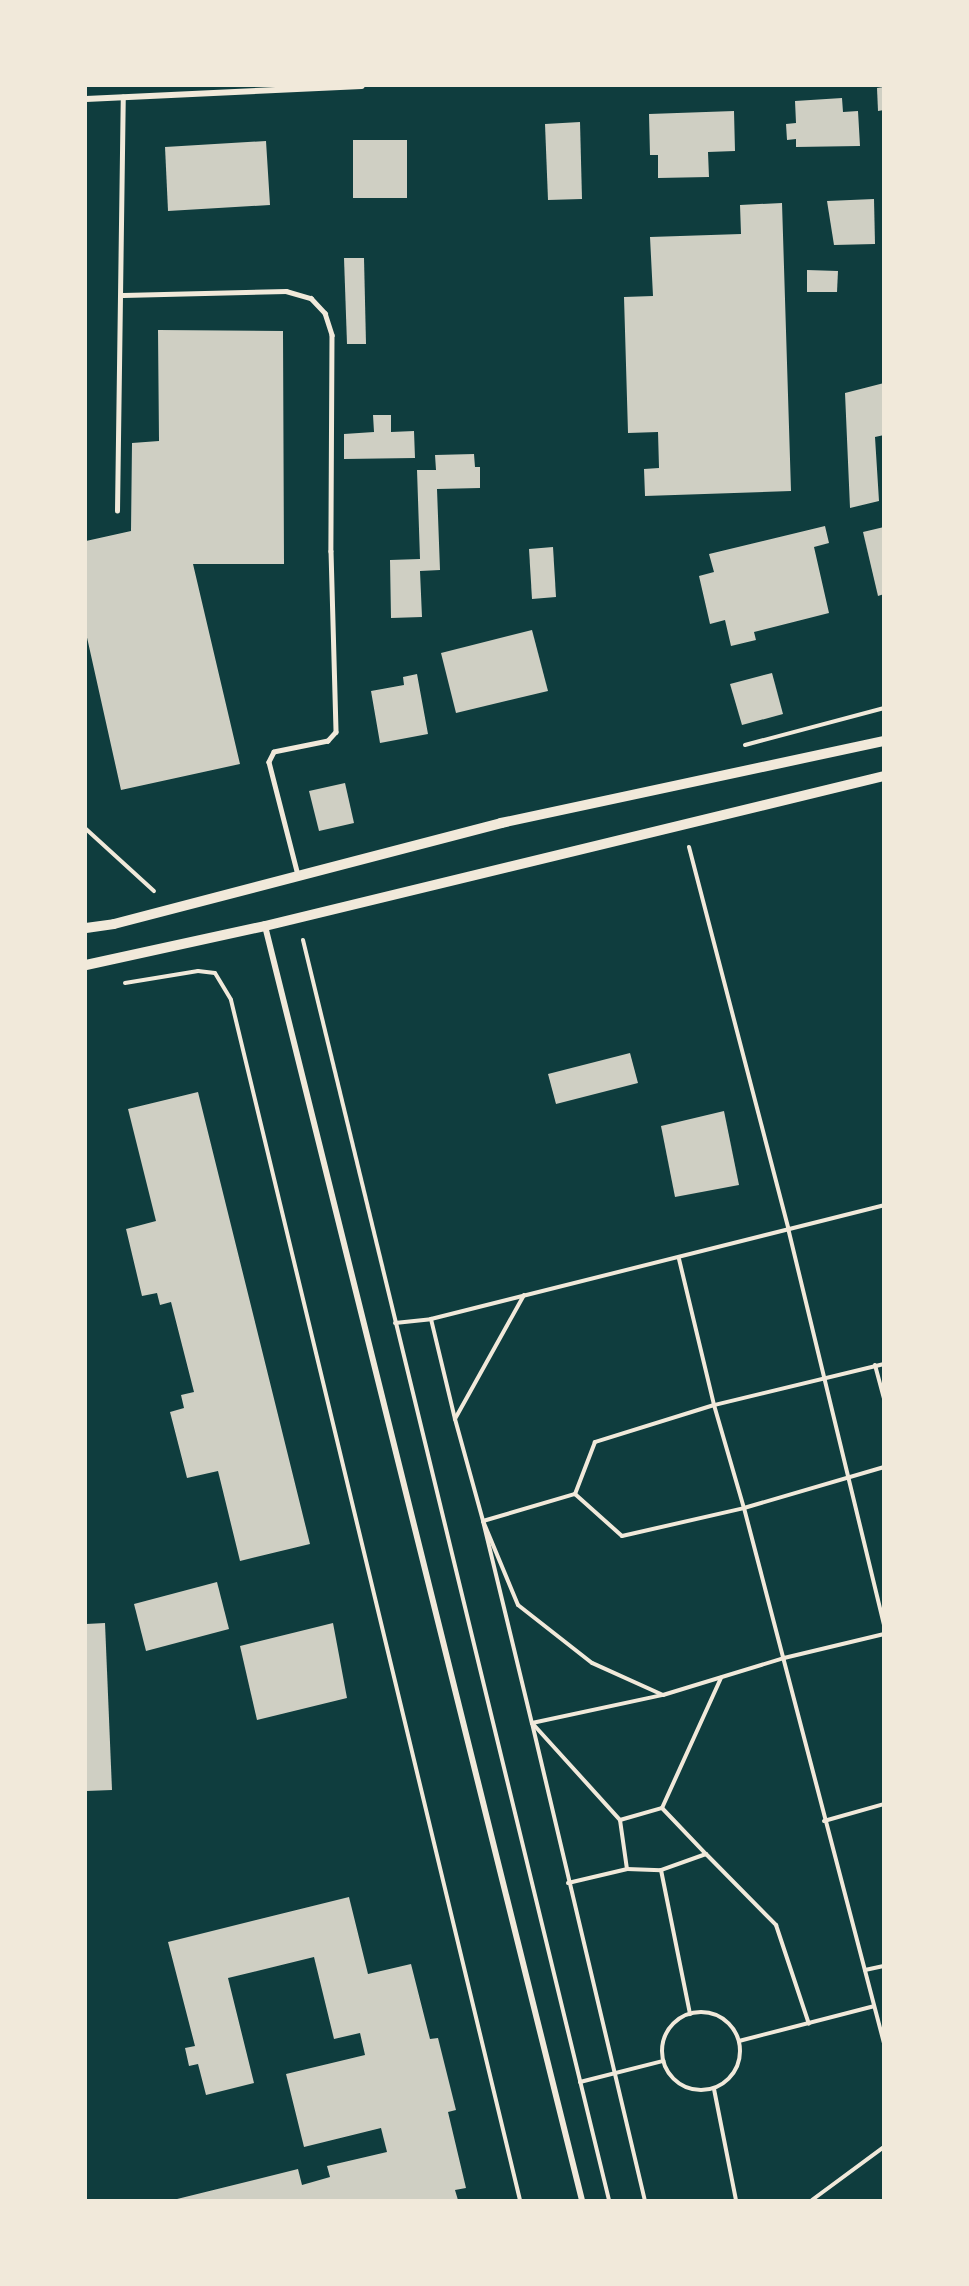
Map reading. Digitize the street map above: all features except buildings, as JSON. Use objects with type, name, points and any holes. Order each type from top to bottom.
[{"type":"street","points":[[86,99],[362,86]]},
{"type":"street","points":[[86,928],[607,799],[884,741]]},
{"type":"street","points":[[86,965],[266,926],[884,776]]},
{"type":"street","points":[[266,926],[582,2200]]},
{"type":"lane","points":[[117,511],[123,295],[123,97]]},
{"type":"lane","points":[[123,295],[286,291],[311,298],[326,313],[332,335],[331,552],[336,732],[328,741],[274,752],[268,762],[298,876]]},
{"type":"path","points":[[86,830],[162,898]]},
{"type":"path","points":[[687,840],[788,1228],[821,1377],[884,1626]]},
{"type":"path","points":[[313,938],[302,941],[609,2200]]},
{"type":"path","points":[[119,984],[198,971],[215,973],[231,1000],[520,2200]]},
{"type":"path","points":[[395,1323],[431,1319],[680,1259],[788,1228],[884,1205]]},
{"type":"path","points":[[680,1259],[714,1405],[784,1658],[824,1821],[884,2043]]},
{"type":"path","points":[[455,1419],[524,1295]]},
{"type":"path","points":[[431,1319],[483,1521],[645,2200]]},
{"type":"path","points":[[876,1365],[884,1399]]},
{"type":"path","points":[[575,1494],[595,1442],[714,1405],[821,1377],[884,1365]]},
{"type":"path","points":[[575,1494],[622,1536],[744,1508],[884,1467]]},
{"type":"path","points":[[483,1521],[575,1494]]},
{"type":"path","points":[[483,1521],[519,1605],[592,1663],[663,1695]]},
{"type":"path","points":[[532,1723],[663,1695],[784,1658],[884,1634]]},
{"type":"path","points":[[620,1820],[662,1808],[721,1677]]},
{"type":"path","points":[[532,1723],[620,1820],[627,1869]]},
{"type":"path","points":[[824,1821],[884,1804]]},
{"type":"path","points":[[662,1808],[776,1925],[809,2024]]},
{"type":"path","points":[[568,1883],[627,1869],[661,1870],[706,1854]]},
{"type":"path","points":[[661,1870],[690,2014]]},
{"type":"path","points":[[865,1970],[884,1966]]},
{"type":"path","points":[[739,2041],[874,2006]]},
{"type":"path","points":[[690,2014],[715,2015],[730,2025],[739,2041],[741,2053],[733,2075],[714,2089],[688,2089],[668,2073],[663,2061],[663,2043],[670,2026],[690,2014]]},
{"type":"path","points":[[580,2082],[663,2061]]},
{"type":"path","points":[[714,2089],[736,2200]]},
{"type":"path","points":[[812,2200],[884,2147]]}]
